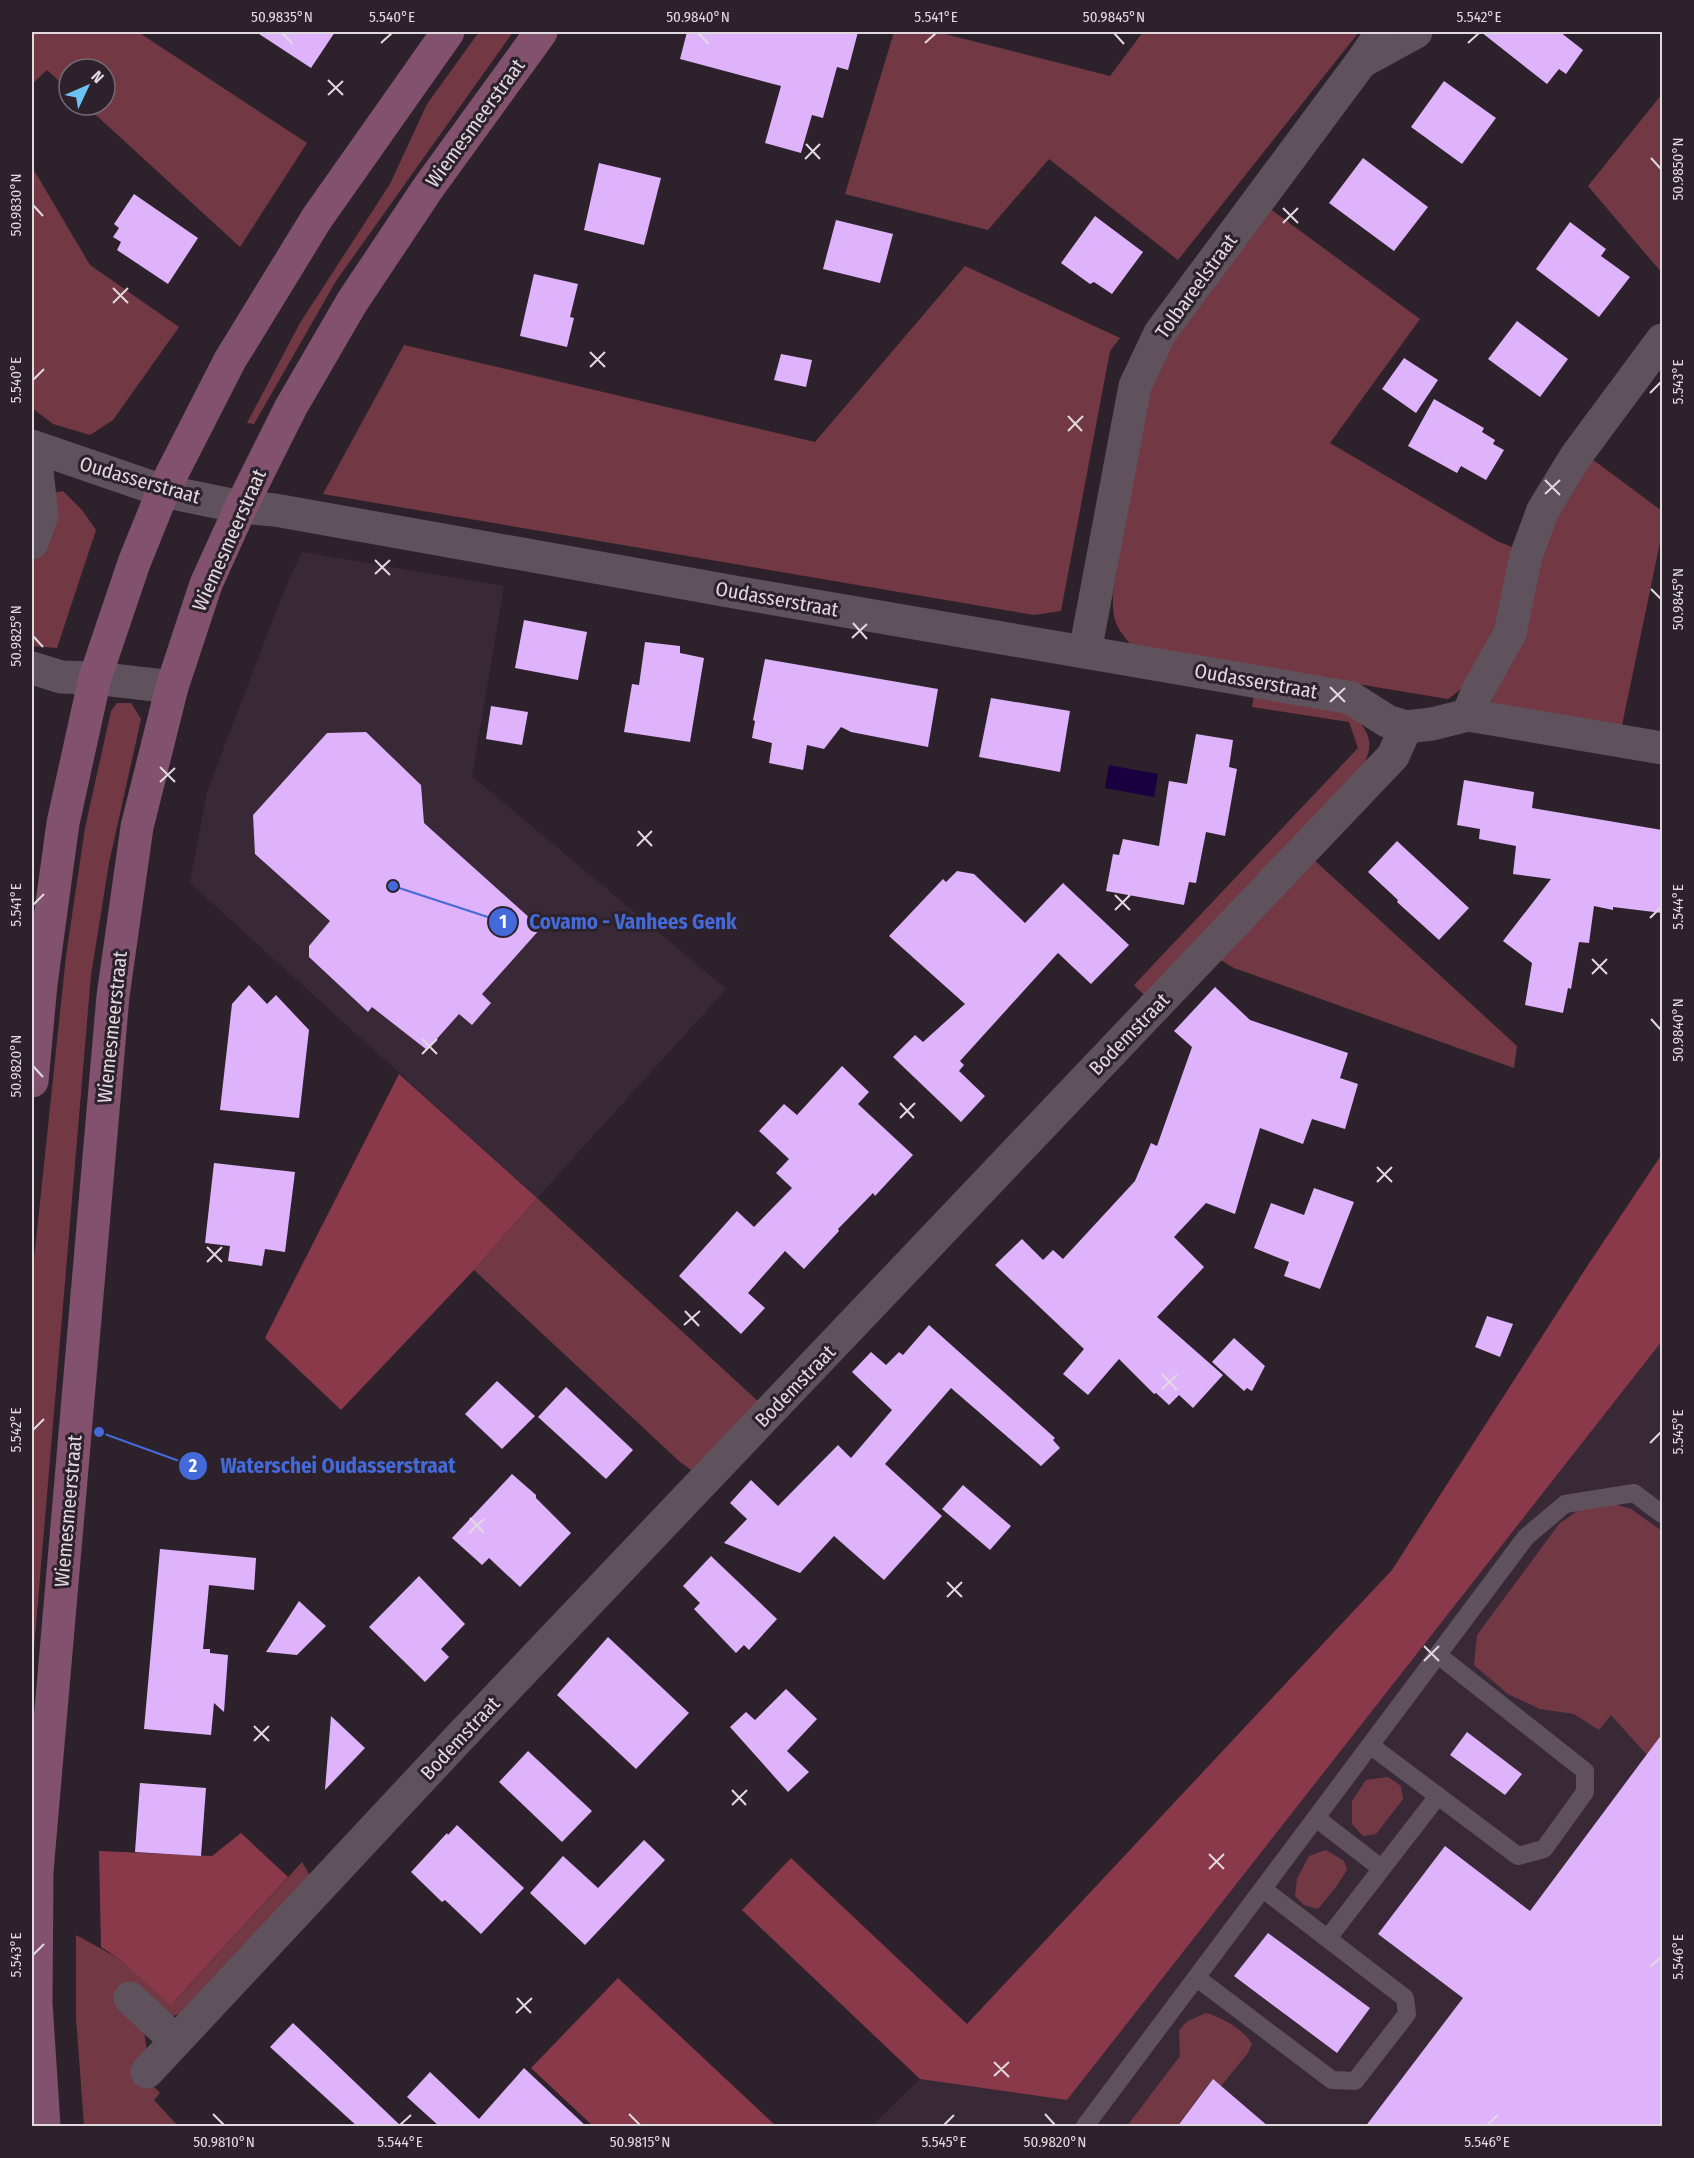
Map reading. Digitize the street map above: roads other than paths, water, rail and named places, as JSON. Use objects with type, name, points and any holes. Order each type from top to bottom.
[{"type":"main road","points":[[32,1081],[41,984],[63,823],[95,678],[134,563],[163,491],[230,360],[311,229],[448,32]]},
{"type":"main road","name":"Wiemesmeerstraat","points":[[44,2127],[36,2003],[37,1871],[113,996],[137,827],[172,687],[206,584],[291,407],[352,302],[428,188],[542,32]]},
{"type":"street","name":"Tolbareelstraat","points":[[1085,652],[1135,386],[1145,364],[1160,333],[1382,32]]},
{"type":"street","name":"Tolbareelstraat","points":[[1362,61],[1416,32]]},
{"type":"street","points":[[1468,715],[1510,633],[1526,556],[1544,510],[1576,456],[1662,340]]},
{"type":"street","name":"Oudasserstraat","points":[[32,446],[163,491],[241,507],[275,510],[728,591],[1351,698],[1387,721],[1406,727]]},
{"type":"street","points":[[32,456],[37,471],[42,515],[32,543]]},
{"type":"street","points":[[32,668],[61,677],[95,678],[172,687]]},
{"type":"street","points":[[1406,727],[1432,724],[1468,715],[1662,748]]},
{"type":"street","name":"Bodemstraat","points":[[147,2072],[459,1738],[1393,756],[1406,727]]},
{"type":"street","points":[[130,1998],[176,2041]]},
{"type":"lane","points":[[1085,2127],[1526,1537],[1565,1504],[1634,1493],[1662,1514]]},
{"type":"lane","points":[[1371,1745],[1518,1857],[1544,1849],[1586,1792],[1586,1771],[1438,1655]]},
{"type":"lane","points":[[1328,1938],[1438,1796]]},
{"type":"lane","points":[[1316,1818],[1381,1868]]},
{"type":"lane","points":[[1197,1978],[1332,2080],[1354,2081],[1407,2014],[1405,1998],[1263,1889]]},
{"type":"place","name":"Covamo - Vanhees Genk","points":[[393,886]]},
{"type":"place","name":"Waterschei Oudasserstraat","points":[[99,1432]]}]
